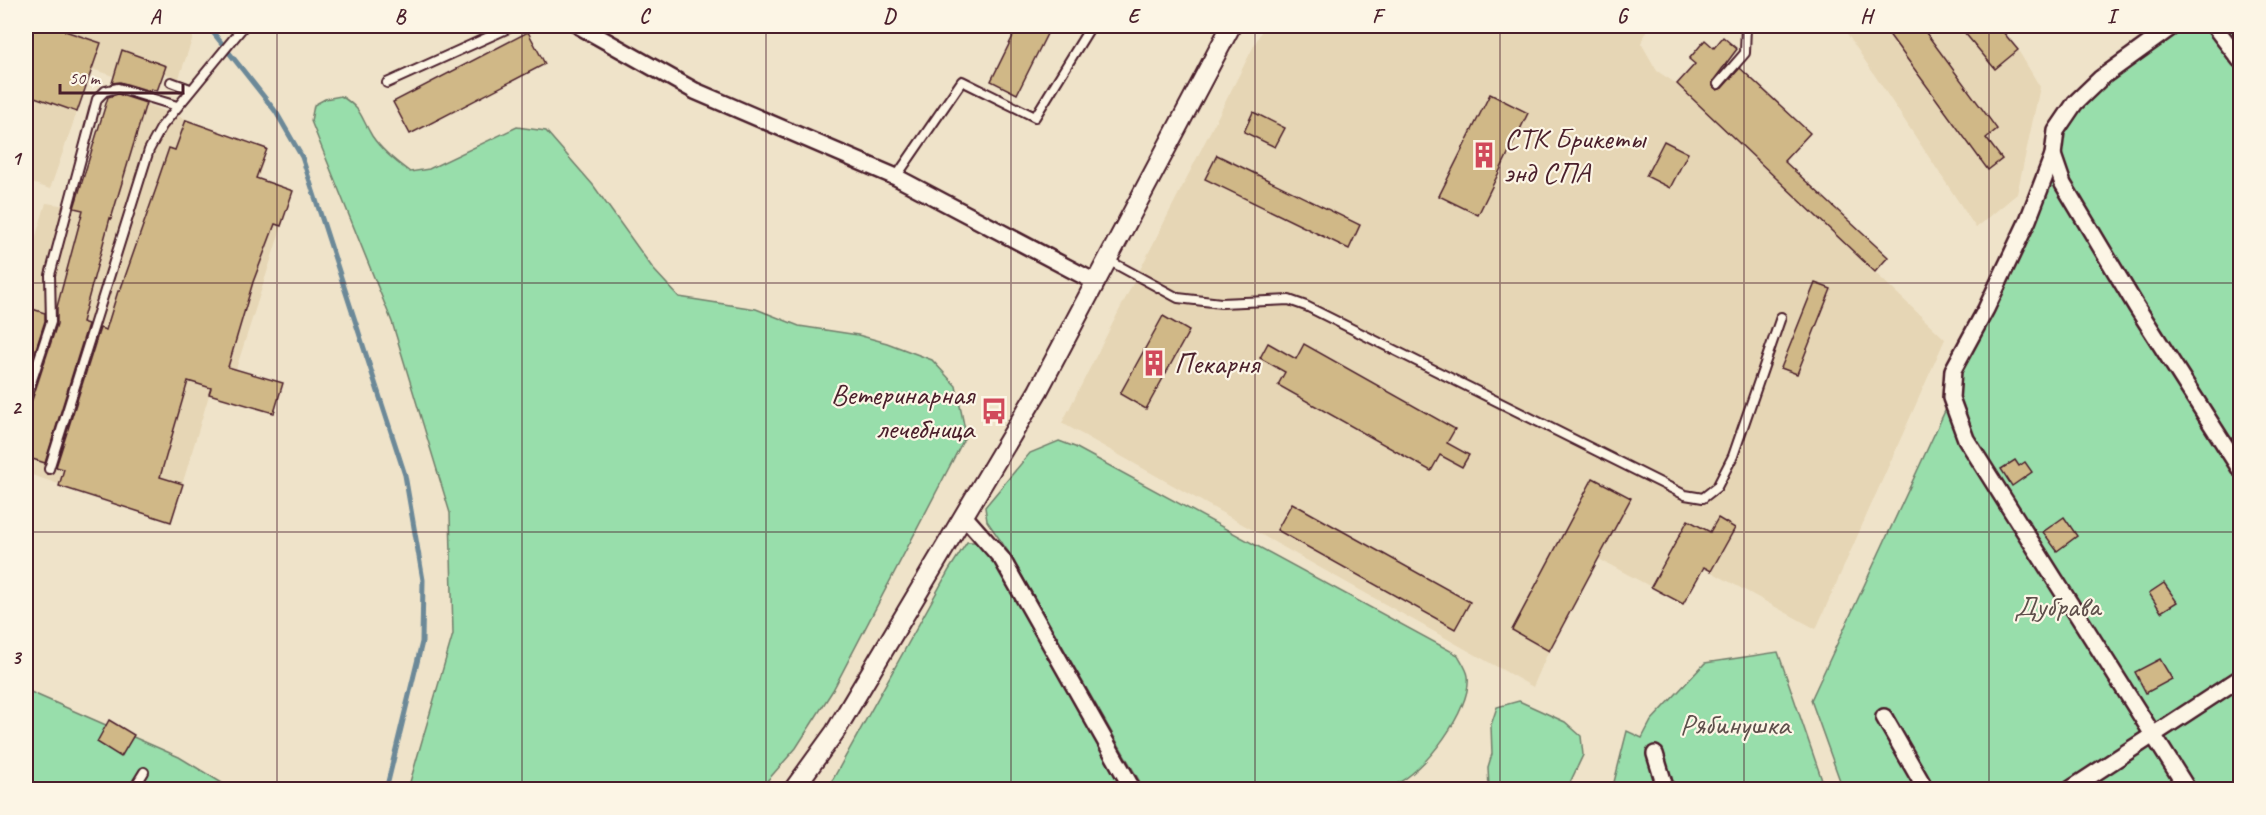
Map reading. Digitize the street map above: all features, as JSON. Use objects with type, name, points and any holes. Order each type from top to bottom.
[{"type":"street","points":[[579,26],[695,91],[896,177],[1095,282]]},
{"type":"street","points":[[794,789],[835,732],[1038,391],[1231,26]]},
{"type":"street","points":[[2173,26],[2102,78],[2075,103],[2056,131],[2053,155],[2024,230],[1986,309],[1953,370],[1951,398],[1966,439],[2188,789]]},
{"type":"street","points":[[2214,26],[2241,60]]},
{"type":"street","points":[[2053,155],[2063,184],[2130,296],[2241,469]]},
{"type":"street","points":[[964,516],[1002,559],[1133,789]]},
{"type":"street","points":[[2069,789],[2241,678]]},
{"type":"street","points":[[1884,717],[1926,789]]},
{"type":"street","points":[[1655,754],[1666,789]]},
{"type":"lane","points":[[49,469],[149,150],[162,126],[190,89],[244,26]]},
{"type":"lane","points":[[387,83],[513,26]]},
{"type":"lane","points":[[896,177],[962,81],[1035,117],[1091,26]]},
{"type":"lane","points":[[1718,84],[1745,53],[1746,26]]},
{"type":"lane","points":[[171,82],[190,89]]},
{"type":"lane","points":[[26,398],[51,322],[50,275],[97,99],[105,91],[118,88],[177,106]]},
{"type":"lane","points":[[1107,260],[1178,298],[1221,303],[1289,300],[1306,306],[1685,495],[1703,498],[1717,487],[1733,456],[1781,317]]},
{"type":"lane","points":[[133,789],[144,772]]},
{"type":"shaded area","points":[[26,26],[190,26],[195,31],[179,78],[163,73],[157,91],[92,69],[50,189],[26,181]]},
{"type":"shaded area","points":[[1264,26],[1649,26],[1641,43],[1657,71],[1677,84],[1945,339],[1816,629],[1704,568],[1683,604],[1599,559],[1549,650],[1533,687],[1062,423]]},
{"type":"shaded area","points":[[1842,26],[2018,26],[2006,35],[2018,50],[2040,87],[2017,194],[1976,228]]},
{"type":"shaded area","points":[[109,93],[146,104],[267,149],[258,179],[293,191],[236,369],[283,383],[274,413],[209,395],[171,522],[26,473],[26,269],[46,203],[74,207]]},
{"type":"green space","name":"Дубрава","points":[[2173,26],[2240,26],[2240,789],[1843,789],[1811,700],[1951,398],[1953,370],[2075,103]]},
{"type":"green space","points":[[341,96],[357,110],[380,147],[410,172],[429,169],[517,127],[546,131],[593,185],[654,270],[679,297],[756,309],[799,326],[858,335],[887,343],[932,360],[956,386],[966,435],[833,690],[796,748],[760,789],[408,789],[453,634],[450,513],[392,322],[311,121],[314,105],[325,99]]},
{"type":"green space","points":[[1059,441],[1075,447],[1458,655],[1468,676],[1467,690],[1454,722],[1432,754],[1419,768],[1394,785],[1371,789],[1144,789],[1009,553],[987,521],[985,507],[1030,453]]},
{"type":"green space","points":[[967,542],[979,542],[999,562],[1127,790],[824,790],[833,779],[949,570]]},
{"type":"green space","name":"Рябинушка","points":[[1778,652],[1825,789],[1612,790],[1627,731],[1642,738],[1651,721],[1705,663]]},
{"type":"green space","points":[[26,690],[179,757],[232,789],[26,789]]},
{"type":"green space","points":[[1519,701],[1565,722],[1581,736],[1583,755],[1567,789],[1489,789],[1488,767],[1492,754],[1491,725],[1497,707]]},
{"type":"building","points":[[32,26],[67,26],[65,31],[101,43],[77,112],[26,94],[26,43]]},
{"type":"building","points":[[1018,26],[1051,26],[1017,94],[991,81]]},
{"type":"building","points":[[1883,26],[1921,26],[1997,129],[1986,138],[2002,159],[1988,170]]},
{"type":"building","points":[[1959,26],[1998,26],[2018,50],[1995,69]]},
{"type":"building","points":[[528,32],[545,64],[410,134],[393,102]]},
{"type":"building","points":[[1723,37],[1737,49],[1713,81],[1713,86],[1717,90],[1722,88],[1740,68],[1810,133],[1784,161],[1888,257],[1875,272],[1677,84],[1695,64],[1689,59],[1705,40],[1714,48]]},
{"type":"building","points":[[122,50],[166,66],[157,91],[120,82],[112,83]]},
{"type":"building","points":[[118,94],[146,103],[110,218],[82,322],[88,324],[45,463],[26,457],[26,404],[32,400],[57,324],[57,307],[83,210],[74,208],[108,97]]},
{"type":"building","name":"СТК Брикеты энд СПА","points":[[1490,94],[1528,113],[1478,215],[1439,196]]},
{"type":"building","points":[[1253,112],[1285,128],[1275,147],[1244,132]]},
{"type":"building","points":[[186,120],[267,149],[256,178],[293,191],[281,226],[275,224],[253,282],[228,367],[283,383],[274,413],[209,394],[211,388],[188,381],[160,477],[183,484],[171,522],[59,486],[64,469],[56,467],[100,328],[106,330],[169,148],[175,150]]},
{"type":"building","points":[[1664,141],[1688,153],[1670,188],[1646,176]]},
{"type":"building","points":[[1217,155],[1360,225],[1349,249],[1205,179]]},
{"type":"building","points":[[1815,283],[1831,289],[1797,374],[1781,368]]},
{"type":"building","points":[[26,307],[45,313],[45,321],[26,380]]},
{"type":"building","name":"Пекарня","points":[[1163,316],[1189,331],[1146,409],[1120,394]]},
{"type":"building","points":[[1268,343],[1296,359],[1304,344],[1455,429],[1447,443],[1469,455],[1462,467],[1440,455],[1431,471],[1278,385],[1285,372],[1260,358]]},
{"type":"building","points":[[2015,460],[2019,466],[2025,462],[2032,472],[2012,486],[2001,469]]},
{"type":"building","points":[[1593,478],[1631,498],[1549,651],[1512,630]]},
{"type":"building","points":[[1292,503],[1470,602],[1455,629],[1277,530]]},
{"type":"building","points":[[2064,517],[2077,536],[2057,551],[2043,532]]},
{"type":"building","points":[[1718,518],[1735,528],[1711,571],[1704,567],[1683,604],[1651,587],[1688,520],[1710,532]]},
{"type":"building","points":[[2164,583],[2177,602],[2161,612],[2149,593]]},
{"type":"building","points":[[2160,659],[2172,679],[2146,693],[2135,672]]},
{"type":"building","points":[[109,720],[134,735],[121,757],[97,742]]},
{"type":"waterway","points":[[208,26],[276,112],[302,157],[405,475],[423,580],[422,642],[386,790]]},
{"type":"place","name":"СТК Брикеты энд СПА","points":[[1484,155]]},
{"type":"place","name":"Пекарня","points":[[1154,363]]},
{"type":"place","name":"Ветеринарная лечебница","points":[[994,411]]}]
